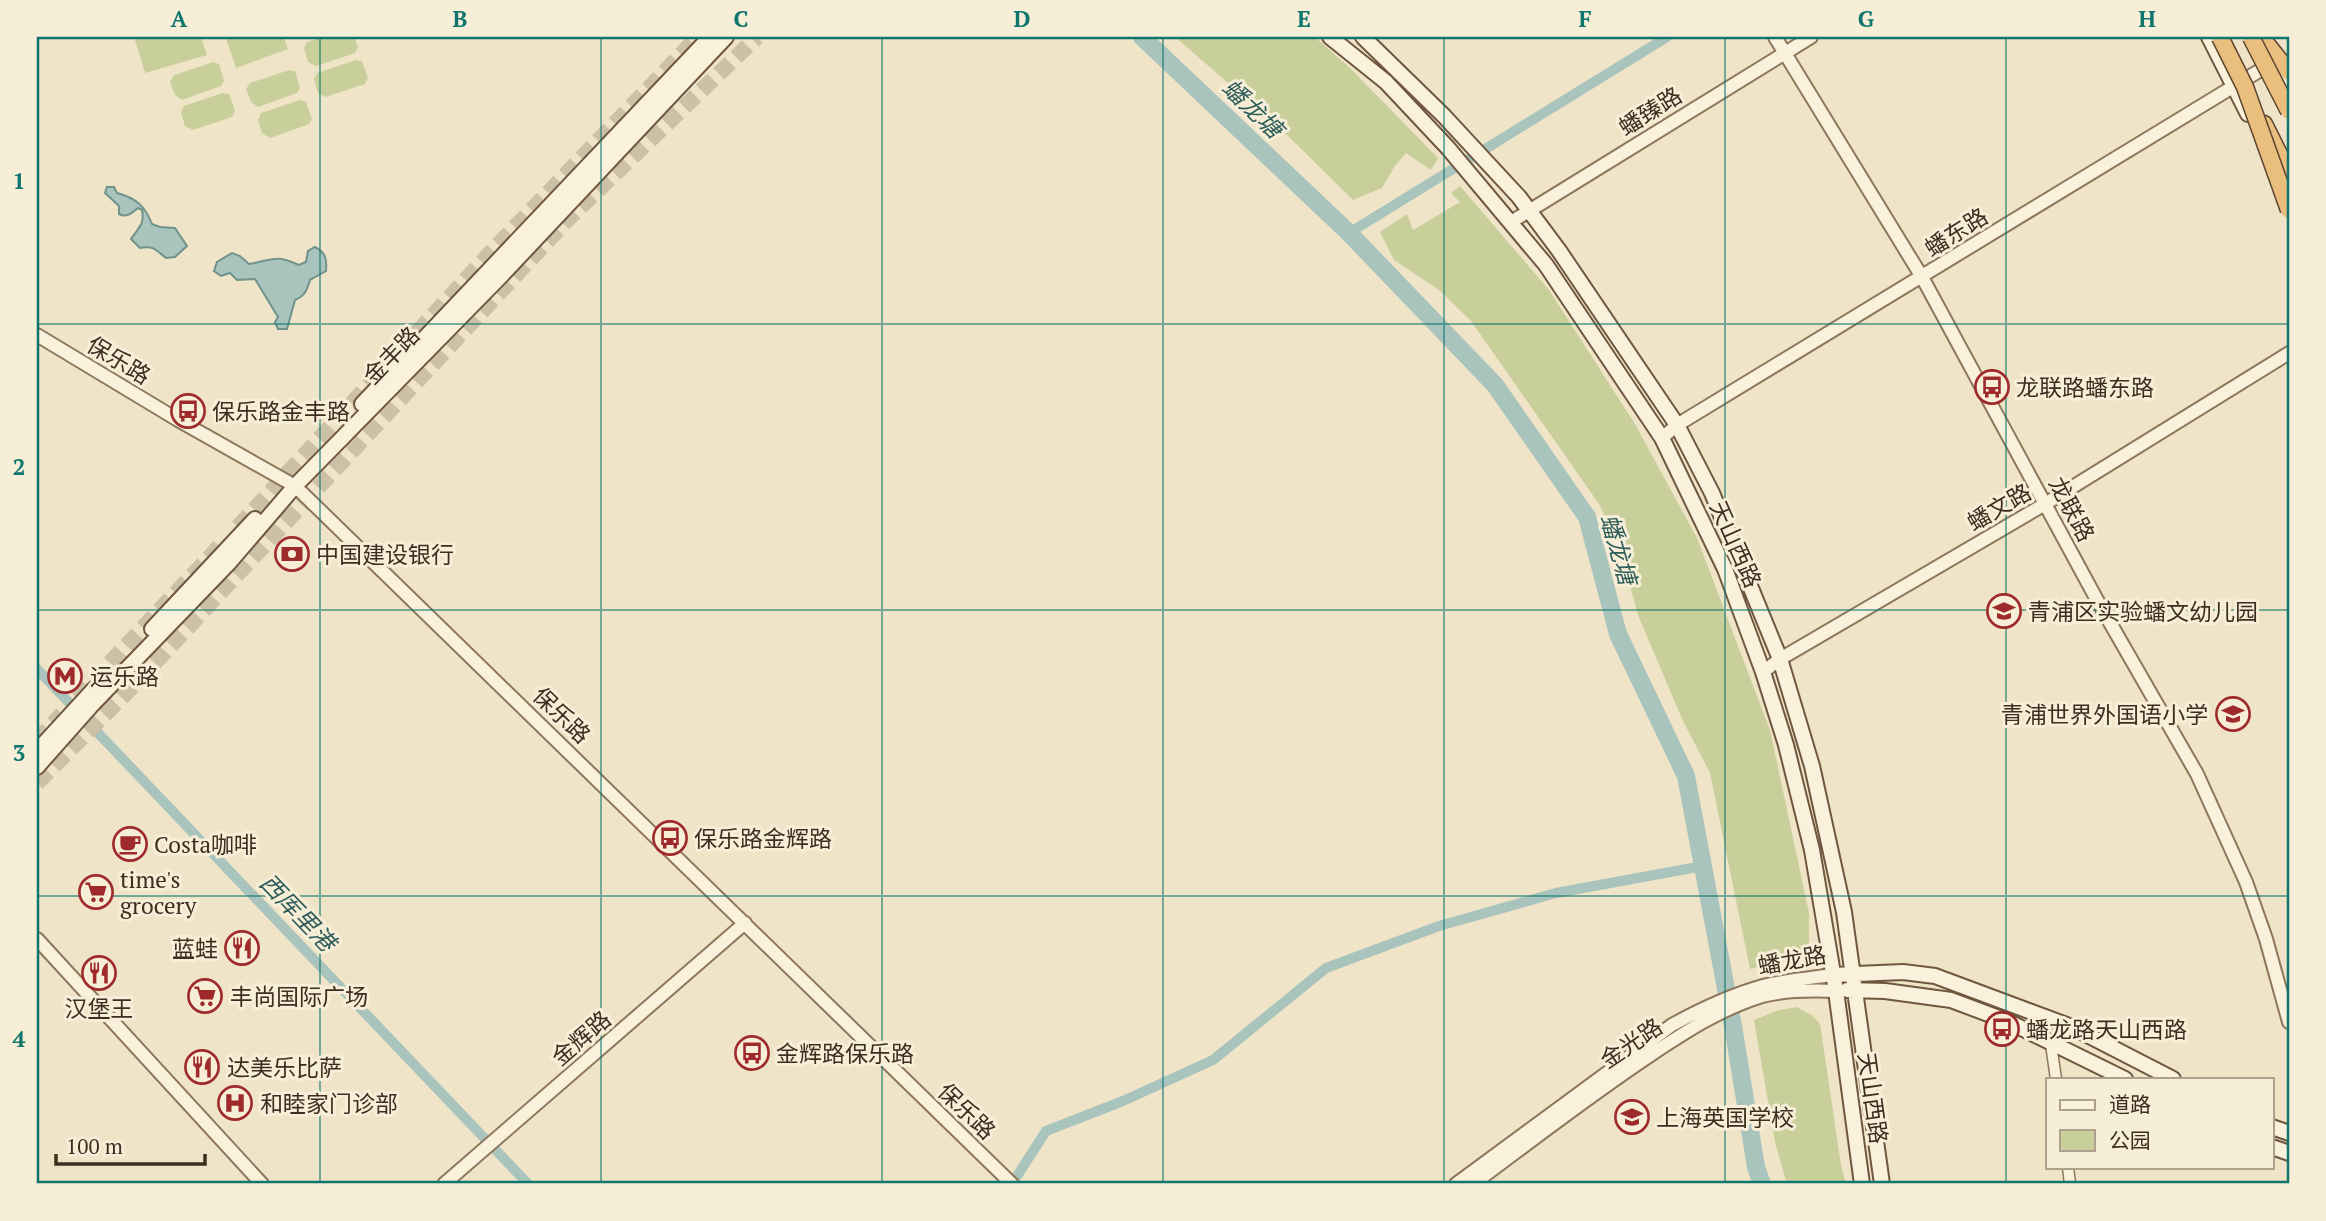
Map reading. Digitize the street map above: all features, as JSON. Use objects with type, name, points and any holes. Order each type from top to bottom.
[{"type":"highway","points":[[2220,37],[2289,210]]},
{"type":"highway","points":[[2251,37],[2289,111]]},
{"type":"highway","points":[[2260,37],[2289,72]]},
{"type":"highway","points":[[2240,86],[2289,174]]},
{"type":"main road","points":[[292,484],[710,37]]},
{"type":"main road","name":"金丰路","points":[[65,728],[229,563],[292,484],[502,275],[726,37]]},
{"type":"main road","name":"天山西路","points":[[1330,37],[1386,82],[1448,148],[1546,265],[1662,438],[1725,569],[1763,672],[1786,745],[1812,850],[1836,991],[1862,1184]]},
{"type":"main road","name":"天山西路","points":[[1363,37],[1463,138],[1529,210],[1677,425],[1712,493],[1780,659],[1812,766],[1844,912],[1881,1184]]},
{"type":"main road","points":[[2209,37],[2240,86],[2289,197]]},
{"type":"main road","points":[[2260,37],[2289,92]]},
{"type":"main road","points":[[37,751],[65,728]]},
{"type":"main road","points":[[37,767],[65,728]]},
{"type":"main road","name":"蟠龙路","points":[[1833,975],[1903,972],[1935,976],[2073,1027],[2171,1078]]},
{"type":"main road","name":"蟠龙路","points":[[1836,991],[1856,989],[1951,1000],[2007,1021],[2123,1078]]},
{"type":"street","name":"龙联路","points":[[1775,37],[1922,277],[2097,600],[2197,774],[2246,882],[2266,939],[2289,1022]]},
{"type":"street","name":"蟠臻路","points":[[1511,222],[1811,37]]},
{"type":"street","name":"蟠东路","points":[[1662,438],[1677,425],[2240,86],[2273,62]]},
{"type":"street","name":"保乐路","points":[[37,335],[178,420],[292,484],[1012,1184]]},
{"type":"street","name":"蟠文路","points":[[1763,672],[1780,659],[2045,504],[2289,353]]},
{"type":"street","name":"金辉路","points":[[444,1184],[745,923]]},
{"type":"street","points":[[37,939],[262,1184]]},
{"type":"street","name":"蟠龙路","points":[[1456,1184],[1672,1025],[1696,1018],[1719,1001],[1833,975]]},
{"type":"street","points":[[1763,991],[1836,991]]},
{"type":"street","name":"金光路","points":[[1473,1184],[1696,1018]]},
{"type":"street","points":[[2051,1044],[2056,1078]]},
{"type":"green space","points":[[134,37],[201,37],[207,55],[145,73]]},
{"type":"green space","points":[[284,37],[288,49],[236,68],[226,39]]},
{"type":"green space","points":[[323,37],[354,37],[358,47],[355,53],[316,66],[308,62],[304,48],[307,42]]},
{"type":"green space","points":[[1175,37],[1315,37],[1350,68],[1438,158],[1431,170],[1406,153],[1382,188],[1353,200],[1280,128]]},
{"type":"green space","points":[[356,60],[362,61],[368,78],[365,84],[326,97],[318,93],[314,79],[317,73]]},
{"type":"green space","points":[[213,62],[219,64],[224,81],[221,86],[182,100],[175,95],[170,82],[174,75]]},
{"type":"green space","points":[[289,70],[295,71],[300,88],[297,93],[258,107],[251,102],[246,89],[250,83]]},
{"type":"green space","points":[[223,93],[229,94],[235,111],[232,117],[193,130],[185,126],[181,112],[184,106]]},
{"type":"green space","points":[[300,100],[306,102],[312,119],[309,124],[270,138],[262,133],[258,120],[261,113]]},
{"type":"green space","points":[[1460,186],[1549,290],[1635,424],[1697,538],[1770,730],[1809,913],[1809,943],[1794,959],[1750,969],[1710,773],[1682,719],[1638,615],[1619,545],[1599,504],[1471,321],[1439,290],[1394,260],[1380,232],[1407,214],[1413,230],[1460,202],[1451,193]]},
{"type":"green space","points":[[1796,1007],[1812,1015],[1820,1024],[1846,1184],[1787,1184],[1775,1142],[1754,1020]]},
{"type":"water","points":[[107,187],[114,187],[117,193],[130,197],[139,204],[152,224],[175,228],[187,246],[175,257],[166,258],[151,248],[140,248],[131,239],[142,223],[142,210],[138,208],[127,215],[119,214],[119,206],[105,193]]},
{"type":"water","points":[[315,247],[325,257],[326,271],[310,280],[305,292],[295,300],[287,329],[278,329],[275,322],[278,317],[255,279],[237,280],[230,273],[221,276],[214,271],[217,262],[232,253],[249,264],[279,259],[299,265],[306,262],[308,251]]},
{"type":"waterway","name":"蟠龙塘","points":[[1142,37],[1349,233],[1495,385],[1587,517],[1618,634],[1686,776],[1733,1026],[1756,1167],[1762,1184]]},
{"type":"waterway","points":[[1349,233],[1667,37]]},
{"type":"waterway","name":"西厍里港","points":[[37,669],[528,1184]]},
{"type":"waterway","points":[[1017,1176],[1046,1131],[1123,1101],[1213,1060],[1326,968],[1439,926],[1556,893],[1703,866]]},
{"type":"tunnel","points":[[238,527],[494,249],[698,37]]},
{"type":"tunnel","points":[[37,783],[137,682],[568,219],[757,37]]},
{"type":"tunnel","points":[[77,698],[220,546]]},
{"type":"tunnel","points":[[37,741],[62,714]]},
{"type":"place","name":"龙联路蟠东路","points":[[1992,387]]},
{"type":"place","name":"保乐路金丰路","points":[[188,411]]},
{"type":"place","name":"中国建设银行","points":[[292,554]]},
{"type":"place","name":"青浦区实验蟠文幼儿园","points":[[2004,611]]},
{"type":"place","name":"运乐路","points":[[65,676]]},
{"type":"place","name":"青浦世界外国语小学","points":[[2233,714]]},
{"type":"place","name":"保乐路金辉路","points":[[670,838]]},
{"type":"place","name":"Costa咖啡","points":[[130,844]]},
{"type":"place","name":"time's grocery","points":[[96,892]]},
{"type":"place","name":"蓝蛙","points":[[242,948]]},
{"type":"place","name":"汉堡王","points":[[99,973]]},
{"type":"place","name":"丰尚国际广场","points":[[205,996]]},
{"type":"place","name":"蟠龙路天山西路","points":[[2002,1029]]},
{"type":"place","name":"金辉路保乐路","points":[[752,1053]]},
{"type":"place","name":"达美乐比萨","points":[[202,1067]]},
{"type":"place","name":"和睦家门诊部","points":[[235,1103]]},
{"type":"place","name":"上海英国学校","points":[[1632,1117]]}]
